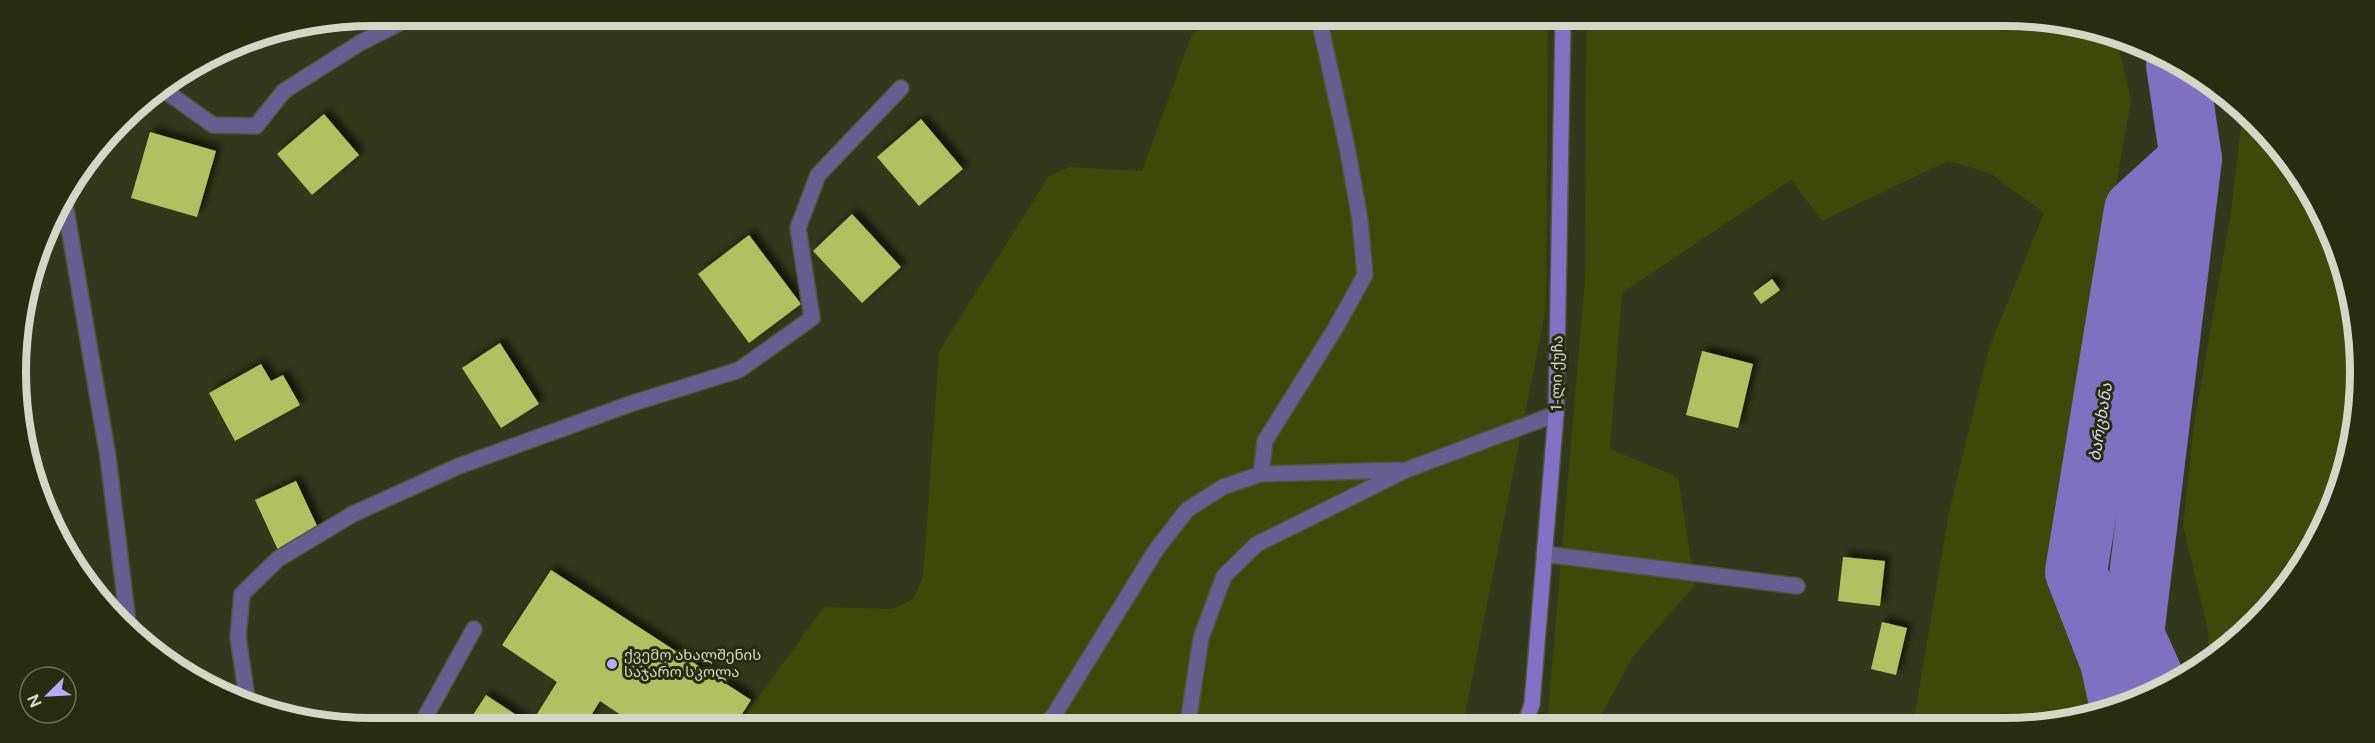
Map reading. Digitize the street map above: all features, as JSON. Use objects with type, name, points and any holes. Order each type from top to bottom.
[{"type":"street","points":[[168,92],[213,124],[256,126],[284,91],[360,43],[393,26]]},
{"type":"street","points":[[1261,474],[1265,441],[1335,329],[1365,275],[1360,220],[1347,147],[1321,26]]},
{"type":"street","name":"1-ლი ქუჩა","points":[[1528,718],[1532,704],[1556,414],[1563,26]]},
{"type":"street","points":[[246,694],[238,637],[242,594],[278,559],[353,514],[459,466],[630,404],[739,370],[812,318],[798,228],[818,175],[901,88]]},
{"type":"street","points":[[66,209],[108,457],[127,616]]},
{"type":"street","points":[[1189,718],[1201,638],[1224,576],[1257,544],[1406,470],[1556,414]]},
{"type":"street","points":[[1051,718],[1156,550],[1187,510],[1223,488],[1261,474],[1406,470]]},
{"type":"street","points":[[1544,554],[1797,586]]},
{"type":"street","points":[[425,718],[474,628]]},
{"type":"green space","points":[[1202,26],[1548,26],[1546,308],[1464,718],[743,718],[824,607],[892,609],[913,599],[923,577],[939,351],[1049,176],[1070,167],[1142,171],[1191,37]]},
{"type":"green space","points":[[1586,26],[2026,26],[2071,32],[2118,45],[2131,100],[2056,578],[2091,673],[2099,704],[2049,715],[2026,717],[1914,718],[1949,512],[1989,348],[2044,213],[1990,173],[1948,161],[1822,221],[1791,180],[1622,293],[1610,449],[1678,477],[1695,585],[1634,655],[1599,718],[1546,718],[1585,278]]},
{"type":"green space","points":[[2242,121],[2264,143],[2291,179],[2314,218],[2323,239],[2338,282],[2347,326],[2349,394],[2338,461],[2314,525],[2291,564],[2264,600],[2232,632],[2208,651],[2209,634],[2183,526],[2194,424],[2231,212]]},
{"type":"building","points":[[324,114],[359,155],[312,195],[277,154]]},
{"type":"building","points":[[921,119],[963,169],[919,206],[877,157]]},
{"type":"building","points":[[150,132],[216,151],[197,217],[131,198]]},
{"type":"building","points":[[852,214],[901,267],[862,303],[813,251]]},
{"type":"building","points":[[749,235],[801,304],[749,343],[698,274]]},
{"type":"building","points":[[1772,279],[1780,290],[1761,304],[1753,293]]},
{"type":"building","points":[[500,343],[539,404],[501,428],[462,368]]},
{"type":"building","points":[[1702,351],[1753,364],[1738,428],[1686,415]]},
{"type":"building","points":[[261,364],[271,381],[283,375],[300,405],[235,441],[209,393]]},
{"type":"building","points":[[296,481],[319,530],[278,550],[255,500]]},
{"type":"building","points":[[1843,557],[1885,561],[1880,606],[1838,601]]},
{"type":"building","name":"ქვემო ახალშენის საჯარო სკოლა","points":[[551,570],[751,700],[740,718],[625,718],[600,701],[589,718],[534,718],[557,682],[502,645]]},
{"type":"building","points":[[1882,622],[1907,628],[1896,675],[1871,669]]},
{"type":"building","points":[[486,695],[521,718],[471,718]]},
{"type":"waterway","name":"ბარცხანა","points":[[2155,683],[2133,634],[2191,159],[2178,73]]},
{"type":"waterway","name":"ბარცხანა","points":[[2118,694],[2111,662],[2076,572],[2135,210],[2191,159]]},
{"type":"place","name":"ქვემო ახალშენის საჯარო სკოლა","points":[[612,664]]}]
